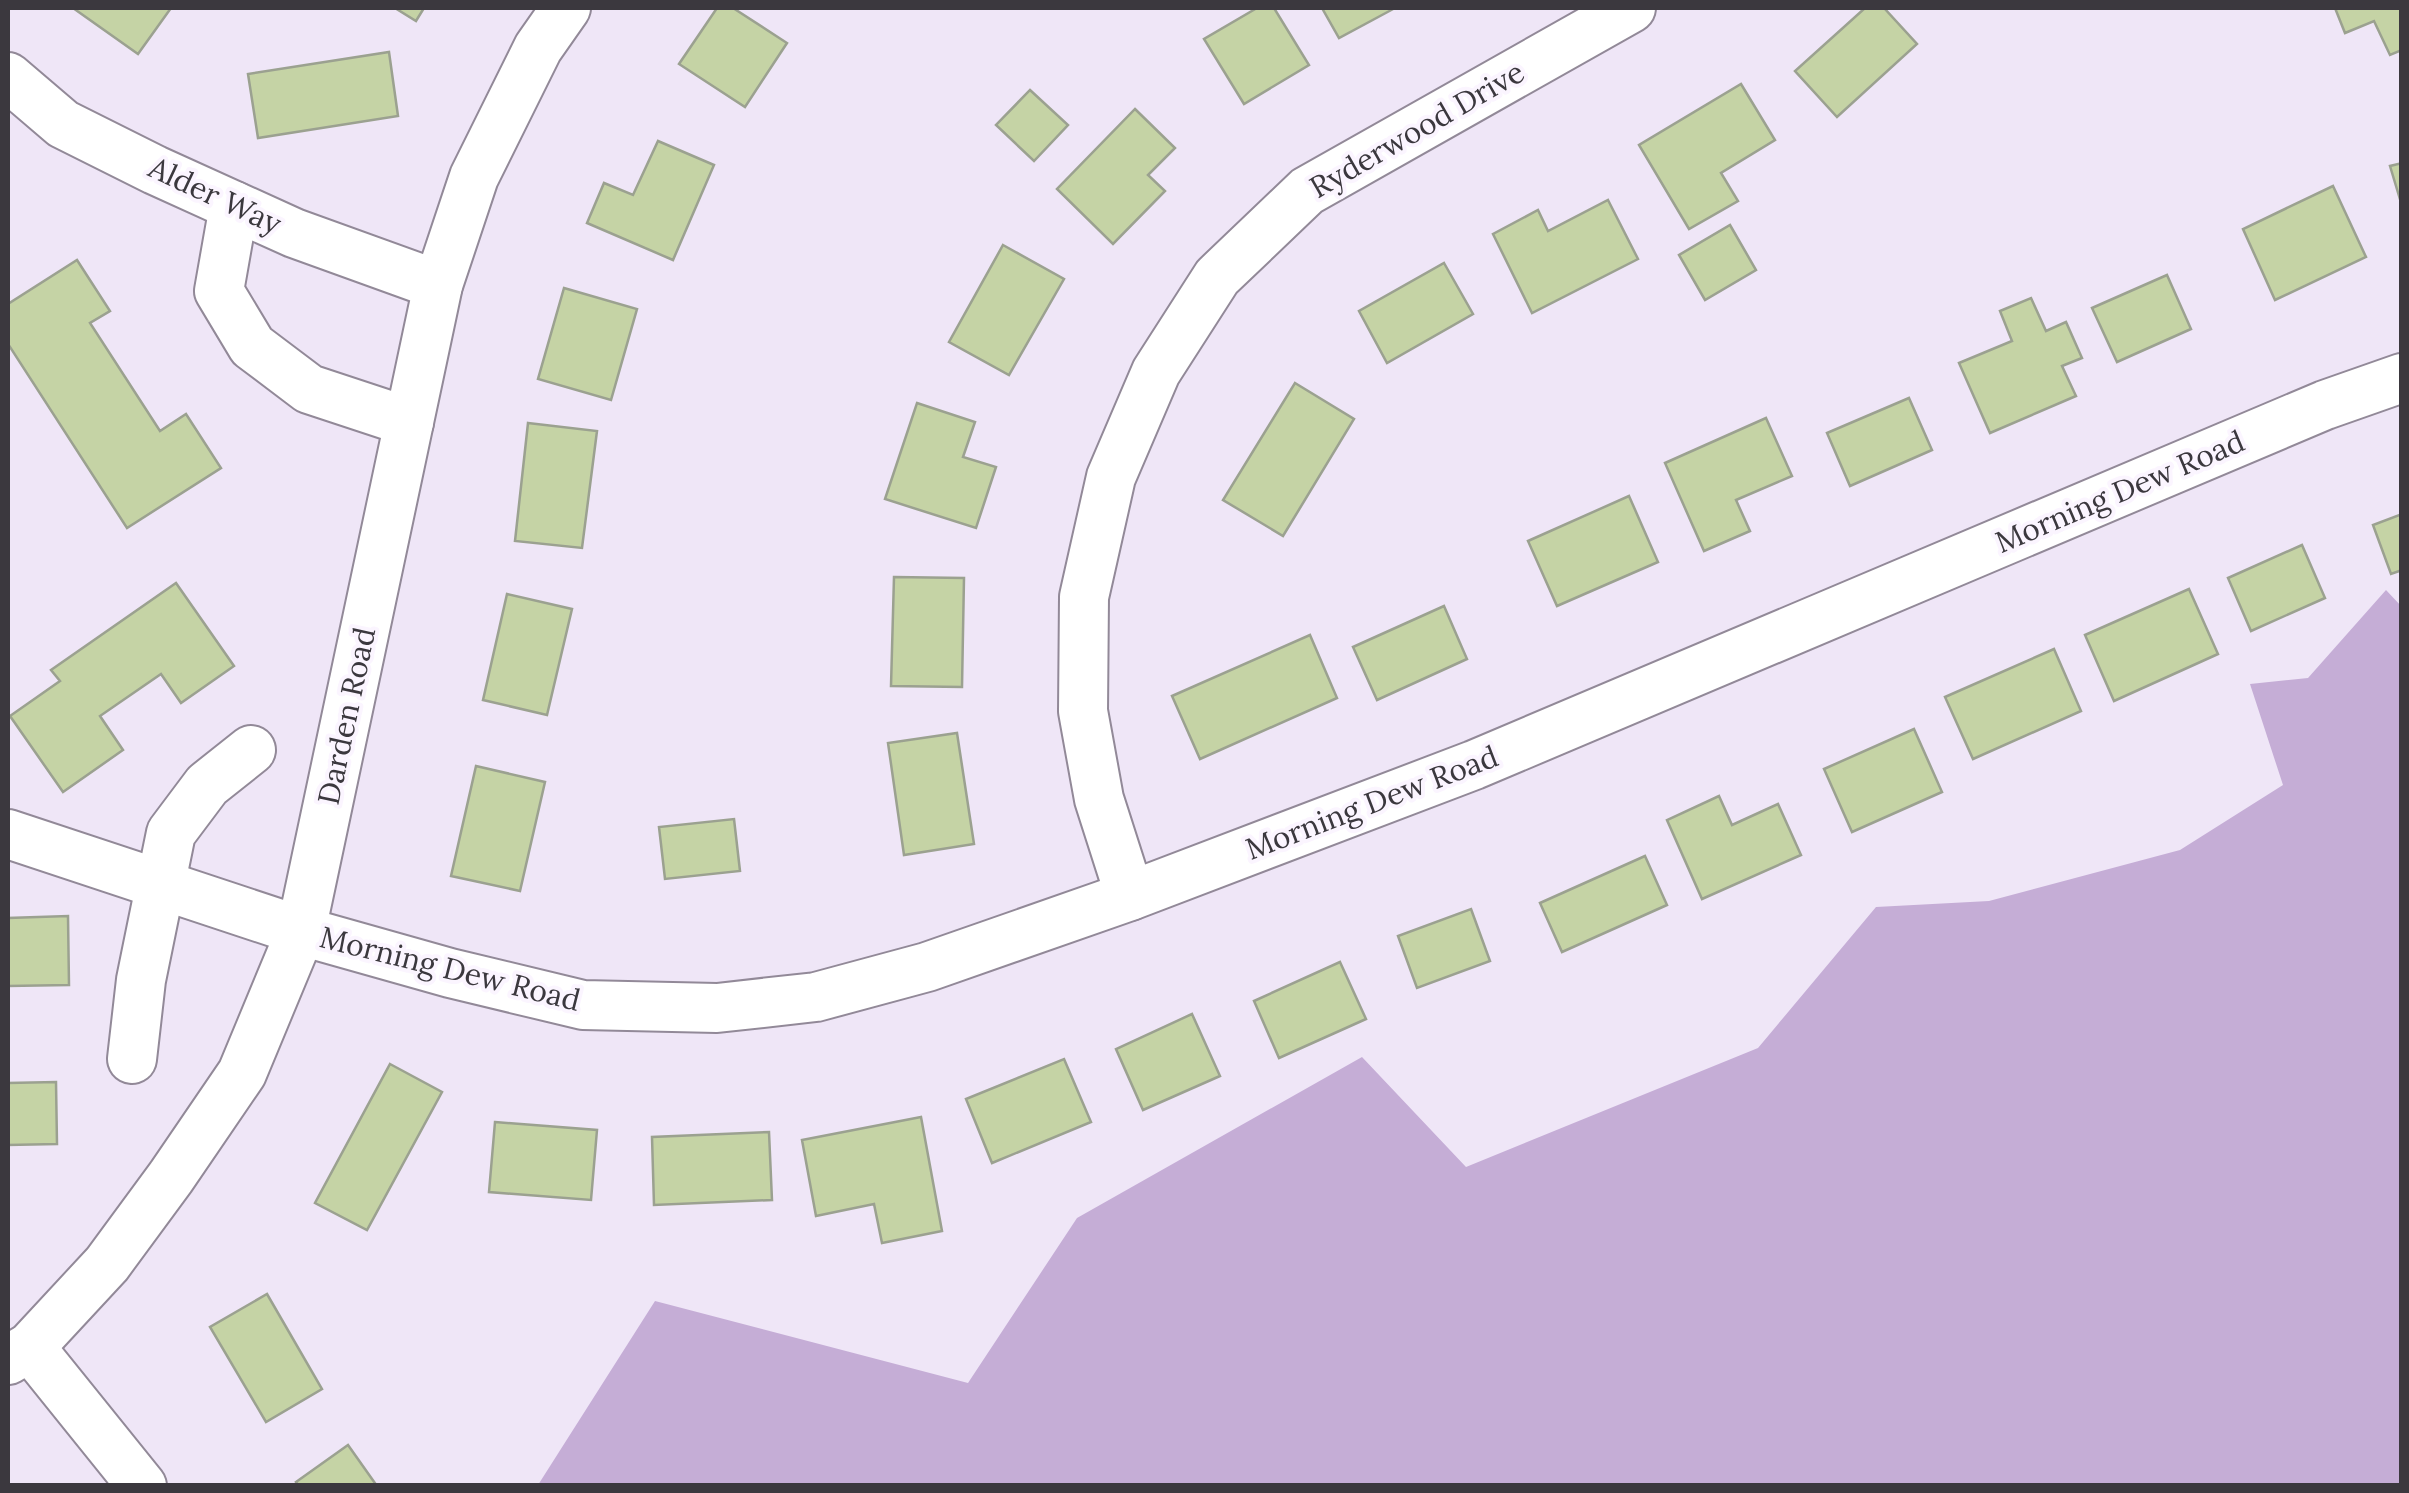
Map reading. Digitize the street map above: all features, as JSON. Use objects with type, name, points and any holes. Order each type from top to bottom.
[{"type":"street","name":"Darden Road","points":[[19,1353],[108,1264],[242,1072],[301,931],[438,285],[474,177],[538,48],[566,8]]},
{"type":"street","name":"Ryderwood Drive","points":[[1130,896],[1098,799],[1083,711],[1084,597],[1111,476],[1156,372],[1217,277],[1307,191],[1631,8]]},
{"type":"street","name":"Alder Way","points":[[8,77],[64,124],[294,233],[438,285]]},
{"type":"street","points":[[234,206],[219,291],[252,346],[309,389],[409,422]]},
{"type":"street","name":"Morning Dew Road","points":[[8,834],[301,931],[583,1005],[718,1008],[816,997],[927,967],[1130,896],[1474,765],[2325,405],[2402,378]]},
{"type":"street","points":[[132,1059],[141,980],[171,833],[207,786],[252,750]]},
{"type":"street","points":[[19,1353],[142,1486]]},
{"type":"shaded area","points":[[2386,590],[2402,607],[2401,1485],[538,1485],[655,1301],[968,1383],[1077,1218],[1362,1057],[1466,1167],[1758,1048],[1876,907],[1989,901],[2180,850],[2283,785],[2250,684],[2308,678]]},
{"type":"building","points":[[73,8],[171,8],[138,54]]},
{"type":"building","points":[[395,8],[424,8],[416,21]]},
{"type":"building","points":[[717,8],[733,8],[787,43],[745,107],[679,64]]},
{"type":"building","points":[[1257,8],[1274,8],[1309,65],[1244,104],[1204,39]]},
{"type":"building","points":[[1322,8],[1395,8],[1339,38]]},
{"type":"building","points":[[1865,8],[1884,8],[1917,44],[1837,117],[1795,71]]},
{"type":"building","points":[[2335,8],[2402,8],[2402,50],[2390,55],[2374,21],[2345,33]]},
{"type":"building","points":[[389,52],[398,116],[258,138],[248,74]]},
{"type":"building","points":[[1741,84],[1775,140],[1721,173],[1738,201],[1689,229],[1639,145]]},
{"type":"building","points":[[1030,90],[1068,125],[1034,161],[996,125]]},
{"type":"building","points":[[1135,109],[1175,148],[1148,175],[1165,191],[1113,244],[1057,189]]},
{"type":"building","points":[[658,141],[714,165],[673,260],[587,223],[604,183],[633,195]]},
{"type":"building","points":[[2402,163],[2402,206],[2390,166]]},
{"type":"building","points":[[2333,186],[2366,257],[2275,300],[2243,229]]},
{"type":"building","points":[[1608,200],[1638,259],[1532,313],[1493,234],[1538,210],[1548,231]]},
{"type":"building","points":[[1730,225],[1756,270],[1705,300],[1679,255]]},
{"type":"building","points":[[1003,245],[1064,279],[1009,375],[949,342]]},
{"type":"building","points":[[77,260],[110,311],[90,323],[160,431],[186,414],[221,468],[127,528],[8,344],[8,304]]},
{"type":"building","points":[[1444,263],[1473,314],[1387,363],[1359,311]]},
{"type":"building","points":[[2167,275],[2191,329],[2117,362],[2092,308]]},
{"type":"building","points":[[564,288],[637,309],[611,400],[538,379]]},
{"type":"building","points":[[2031,298],[2046,331],[2066,322],[2082,358],[2062,366],[2076,396],[1990,433],[1959,363],[2012,341],[2000,311]]},
{"type":"building","points":[[1295,383],[1354,419],[1283,536],[1223,500]]},
{"type":"building","points":[[1909,398],[1932,450],[1850,486],[1827,433]]},
{"type":"building","points":[[917,403],[975,422],[963,457],[996,467],[976,528],[885,499]]},
{"type":"building","points":[[1766,418],[1792,476],[1736,500],[1750,531],[1704,551],[1665,463]]},
{"type":"building","points":[[528,423],[597,431],[582,548],[515,541]]},
{"type":"building","points":[[1629,496],[1658,562],[1557,606],[1528,541]]},
{"type":"building","points":[[2402,514],[2402,570],[2391,574],[2373,525]]},
{"type":"building","points":[[2302,545],[2325,598],[2251,631],[2228,578]]},
{"type":"building","points":[[894,577],[964,578],[962,687],[891,686]]},
{"type":"building","points":[[176,583],[234,666],[181,703],[161,674],[100,716],[123,750],[63,792],[10,716],[60,681],[51,670]]},
{"type":"building","points":[[2189,589],[2218,654],[2114,701],[2085,635]]},
{"type":"building","points":[[507,594],[572,609],[547,715],[483,700]]},
{"type":"building","points":[[1444,606],[1467,659],[1377,700],[1353,647]]},
{"type":"building","points":[[1310,635],[1337,698],[1200,759],[1172,696]]},
{"type":"building","points":[[2054,649],[2081,711],[1973,759],[1945,697]]},
{"type":"building","points":[[1914,729],[1942,792],[1852,832],[1824,769]]},
{"type":"building","points":[[957,733],[974,844],[904,855],[888,743]]},
{"type":"building","points":[[476,766],[545,782],[520,891],[451,876]]},
{"type":"building","points":[[1719,796],[1732,825],[1778,804],[1801,855],[1702,899],[1667,820]]},
{"type":"building","points":[[734,819],[740,871],[665,879],[659,827]]},
{"type":"building","points":[[1645,856],[1667,905],[1562,952],[1540,903]]},
{"type":"building","points":[[1471,909],[1490,961],[1417,988],[1398,936]]},
{"type":"building","points":[[68,916],[69,985],[8,986],[8,918]]},
{"type":"building","points":[[1340,962],[1366,1019],[1279,1058],[1254,1001]]},
{"type":"building","points":[[1192,1014],[1220,1076],[1143,1110],[1116,1049]]},
{"type":"building","points":[[1064,1059],[1091,1122],[992,1163],[966,1099]]},
{"type":"building","points":[[390,1064],[442,1092],[367,1230],[315,1203]]},
{"type":"building","points":[[56,1082],[57,1144],[8,1145],[8,1083]]},
{"type":"building","points":[[921,1117],[942,1231],[882,1243],[874,1204],[816,1216],[802,1140]]},
{"type":"building","points":[[495,1122],[597,1130],[591,1200],[489,1192]]},
{"type":"building","points":[[769,1132],[772,1200],[654,1205],[652,1137]]},
{"type":"building","points":[[267,1294],[322,1389],[266,1422],[210,1327]]},
{"type":"building","points":[[348,1445],[377,1486],[299,1486],[296,1482]]}]
